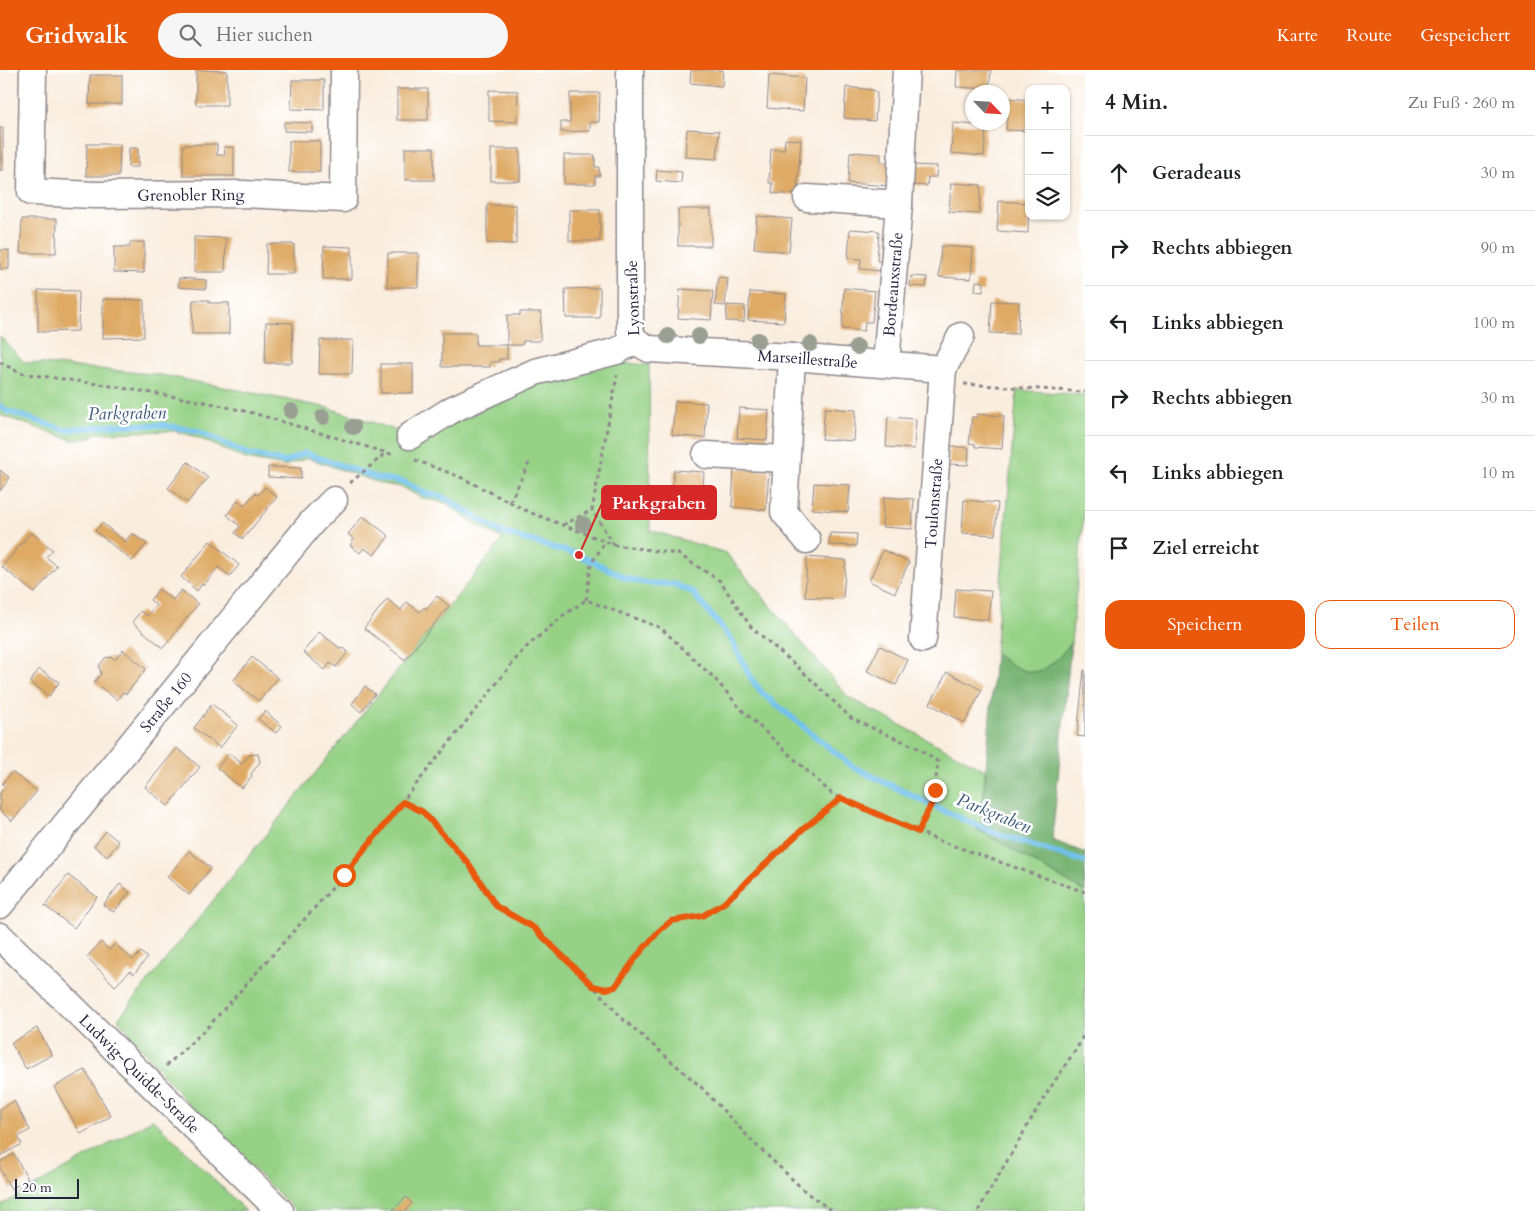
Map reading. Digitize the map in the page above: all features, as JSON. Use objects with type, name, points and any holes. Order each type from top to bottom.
[{"type":"street","name":"Grenobler Ring","points":[[33,70],[31,192],[94,195],[244,194],[343,200],[344,70]]},
{"type":"street","name":"Lyonstraße","points":[[407,450],[453,409],[535,372],[617,351],[635,342],[630,331],[630,70]]},
{"type":"street","name":"Bordeauxstraße","points":[[886,364],[899,204],[906,70]]},
{"type":"street","points":[[807,198],[899,204]]},
{"type":"street","points":[[951,376],[961,336]]},
{"type":"street","name":"Marseillestraße","points":[[635,342],[649,348],[886,364],[951,376]]},
{"type":"street","points":[[792,357],[785,459],[784,512],[807,540]]},
{"type":"street","name":"Toulonstraße","points":[[923,639],[951,376]]},
{"type":"street","points":[[706,455],[785,459]]},
{"type":"street","name":"Straße 160","points":[[0,905],[312,522],[343,491]]},
{"type":"street","name":"Ludwig-Quidde-Straße","points":[[0,936],[280,1211]]},
{"type":"path","points":[[0,362],[20,373],[205,402],[253,413],[386,453],[407,450],[529,512],[605,542],[678,554],[720,581],[750,627],[800,669],[852,719],[918,748],[938,762],[935,790],[931,804],[918,832]]},
{"type":"path","points":[[615,545],[592,510],[618,371]]},
{"type":"path","points":[[951,376],[1085,392]]},
{"type":"path","points":[[598,450],[603,451]]},
{"type":"path","points":[[343,491],[386,453]]},
{"type":"path","points":[[510,502],[529,464]]},
{"type":"path","points":[[563,525],[592,510]]},
{"type":"path","points":[[149,1082],[214,1020],[344,875],[523,650],[564,615],[586,600],[591,564],[605,542]]},
{"type":"path","points":[[586,600],[661,628],[714,678],[742,710],[832,794],[946,843],[1085,892]]},
{"type":"path","points":[[593,986],[606,989],[615,987],[638,955],[659,931],[671,921],[702,916],[724,903],[803,829],[841,798]]},
{"type":"path","points":[[403,802],[423,812],[430,819],[469,864],[496,906],[534,928],[593,986],[624,1020],[701,1087],[755,1144],[806,1192],[832,1211]]},
{"type":"path","points":[[978,1211],[1043,1099],[1080,1043],[1085,1031]]},
{"type":"green space","points":[[0,336],[24,362],[162,375],[329,408],[423,439],[527,387],[610,362],[649,365],[650,530],[726,553],[848,697],[985,770],[982,819],[977,829],[1085,892],[1085,1211],[296,1211],[185,1101],[118,1019],[503,539],[477,525],[446,503],[422,498],[402,487],[382,484],[308,458],[284,466],[246,459],[194,436],[175,431],[96,433],[90,438],[72,440],[0,415]]},
{"type":"green space","points":[[1017,390],[1085,395],[1085,503],[1071,643],[1053,663],[1045,669],[1036,671],[1018,668],[995,654]]},
{"type":"green space","points":[[1071,643],[1052,840],[1085,853],[1085,892],[977,829],[982,819],[995,654],[1018,668],[1036,671],[1045,669],[1053,663]]},
{"type":"green space","points":[[153,1119],[246,1211],[0,1211],[0,1206]]},
{"type":"building","points":[[196,70],[227,71],[227,105],[196,105]]},
{"type":"building","points":[[691,70],[723,70],[722,86],[690,83]]},
{"type":"building","points":[[957,70],[991,70],[989,85],[956,87]]},
{"type":"building","points":[[90,75],[122,75],[122,104],[89,104]]},
{"type":"building","points":[[769,75],[805,78],[803,111],[767,108]]},
{"type":"building","points":[[292,80],[324,80],[324,110],[291,109]]},
{"type":"building","points":[[846,87],[873,90],[877,93],[875,121],[844,118]]},
{"type":"building","points":[[397,89],[428,89],[428,120],[397,120]]},
{"type":"building","points":[[489,90],[518,91],[517,122],[489,121]]},
{"type":"building","points":[[570,93],[600,93],[599,122],[590,122],[590,131],[561,132],[561,122],[570,122]]},
{"type":"building","points":[[1010,98],[1025,100],[1025,131],[1006,130],[1010,130]]},
{"type":"building","points":[[284,122],[312,123],[312,132],[284,131]]},
{"type":"building","points":[[953,123],[965,124],[965,130],[986,130],[984,156],[951,153]]},
{"type":"building","points":[[0,128],[3,128],[3,170],[0,170]]},
{"type":"building","points":[[687,129],[719,131],[717,159],[685,157]]},
{"type":"building","points":[[785,139],[801,140],[797,195],[772,193],[773,183],[769,183],[771,149],[784,150]]},
{"type":"building","points":[[289,141],[320,141],[320,172],[289,172]]},
{"type":"building","points":[[87,144],[120,144],[119,176],[86,176]]},
{"type":"building","points":[[217,144],[217,155],[225,155],[224,147],[234,147],[234,176],[183,176],[183,145]]},
{"type":"building","points":[[129,148],[138,148],[138,167],[128,167]]},
{"type":"building","points":[[405,148],[434,148],[434,180],[405,180]]},
{"type":"building","points":[[491,149],[520,149],[520,181],[491,181]]},
{"type":"building","points":[[850,152],[881,154],[881,162],[892,162],[890,186],[848,183]]},
{"type":"building","points":[[564,155],[595,155],[595,167],[599,167],[600,176],[595,176],[595,184],[564,184]]},
{"type":"building","points":[[911,165],[937,166],[936,177],[928,177],[927,186],[910,185]]},
{"type":"building","points":[[657,170],[682,172],[681,183],[656,181]]},
{"type":"building","points":[[951,183],[981,185],[979,214],[949,212]]},
{"type":"building","points":[[999,201],[1025,203],[1025,220],[1028,220],[1028,233],[997,231]]},
{"type":"building","points":[[487,205],[516,205],[516,244],[487,243]]},
{"type":"building","points":[[678,209],[711,209],[711,246],[678,246]]},
{"type":"building","points":[[569,210],[600,210],[600,241],[569,241]]},
{"type":"building","points":[[757,216],[792,219],[789,252],[754,248]]},
{"type":"building","points":[[22,219],[57,219],[56,253],[20,253]]},
{"type":"building","points":[[850,229],[879,231],[877,261],[883,261],[882,271],[860,269],[861,259],[848,258]]},
{"type":"building","points":[[194,237],[226,238],[225,272],[194,272]]},
{"type":"building","points":[[130,242],[144,242],[144,273],[114,272],[114,247],[130,247]]},
{"type":"building","points":[[267,244],[294,244],[294,274],[266,274]]},
{"type":"building","points":[[324,246],[352,247],[352,279],[323,279]]},
{"type":"building","points":[[941,246],[973,248],[971,279],[939,277]]},
{"type":"building","points":[[0,250],[9,250],[9,269],[0,269]]},
{"type":"building","points":[[388,253],[418,253],[418,287],[387,287]]},
{"type":"building","points":[[911,276],[927,277],[926,287],[910,286]]},
{"type":"building","points":[[718,277],[728,278],[725,306],[715,305]]},
{"type":"building","points":[[179,278],[206,280],[206,289],[178,287]]},
{"type":"building","points":[[976,281],[984,282],[983,292],[975,291]]},
{"type":"building","points":[[600,288],[600,318],[566,318],[565,289]]},
{"type":"building","points":[[844,288],[875,291],[872,322],[865,322],[864,331],[842,329]]},
{"type":"building","points":[[680,289],[713,291],[711,320],[678,318]]},
{"type":"building","points":[[38,290],[79,291],[78,331],[38,332]]},
{"type":"building","points":[[750,292],[786,294],[784,322],[748,320]]},
{"type":"building","points":[[103,299],[144,300],[144,337],[103,338]]},
{"type":"building","points":[[193,300],[209,300],[209,303],[229,303],[229,334],[192,334]]},
{"type":"building","points":[[992,301],[1019,302],[1018,334],[990,333]]},
{"type":"building","points":[[727,305],[745,306],[744,322],[726,321]]},
{"type":"building","points":[[520,312],[541,312],[540,341],[523,341],[522,345],[507,345],[507,315],[520,315]]},
{"type":"building","points":[[266,322],[293,323],[292,363],[265,363]]},
{"type":"building","points":[[442,333],[476,333],[476,345],[507,345],[507,359],[499,359],[499,362],[490,362],[490,367],[442,367]]},
{"type":"building","points":[[320,340],[353,340],[352,374],[319,374]]},
{"type":"building","points":[[381,364],[413,364],[413,393],[381,393]]},
{"type":"building","points":[[675,401],[707,403],[705,438],[672,435]]},
{"type":"building","points":[[739,408],[769,410],[767,440],[737,438]]},
{"type":"building","points":[[825,408],[856,410],[854,441],[822,439]]},
{"type":"building","points":[[977,414],[1004,416],[1002,449],[975,447],[975,444],[969,443],[972,417],[977,417]]},
{"type":"building","points":[[888,417],[916,419],[914,449],[886,447]]},
{"type":"building","points":[[950,446],[969,448],[968,465],[949,464]]},
{"type":"building","points":[[188,462],[208,478],[187,503],[168,488]]},
{"type":"building","points":[[268,467],[301,468],[301,479],[268,477]]},
{"type":"building","points":[[734,468],[769,471],[766,510],[732,507]]},
{"type":"building","points":[[0,470],[10,478],[0,491]]},
{"type":"building","points":[[674,470],[704,472],[702,505],[671,504]]},
{"type":"building","points":[[814,483],[850,485],[848,512],[812,509]]},
{"type":"building","points":[[265,487],[277,497],[243,539],[235,533],[240,526],[227,515],[238,500],[244,506],[255,493],[258,495]]},
{"type":"building","points":[[884,497],[914,499],[912,529],[882,527]]},
{"type":"building","points":[[964,500],[998,503],[995,535],[962,533]]},
{"type":"building","points":[[363,516],[389,536],[374,555],[364,548],[360,553],[350,545],[354,539],[348,534]]},
{"type":"building","points":[[102,523],[125,542],[132,533],[147,544],[132,561],[95,531]]},
{"type":"building","points":[[31,532],[53,550],[46,557],[57,566],[35,593],[2,567]]},
{"type":"building","points":[[830,533],[857,534],[856,546],[829,545]]},
{"type":"building","points":[[210,541],[239,565],[230,576],[218,567],[197,591],[181,577]]},
{"type":"building","points":[[883,550],[909,562],[895,593],[869,581]]},
{"type":"building","points":[[807,557],[846,560],[843,599],[805,597]]},
{"type":"building","points":[[159,589],[173,600],[181,590],[198,604],[163,648],[132,622],[141,611],[147,616],[156,605],[150,600]]},
{"type":"building","points":[[956,589],[991,591],[988,620],[954,617]]},
{"type":"building","points":[[437,596],[449,606],[405,660],[364,628],[387,599],[401,610],[407,602],[420,612],[424,607],[426,609]]},
{"type":"building","points":[[319,632],[341,649],[343,648],[348,652],[336,667],[330,663],[325,670],[303,652]]},
{"type":"building","points":[[880,646],[908,660],[896,685],[867,671]]},
{"type":"building","points":[[123,650],[146,669],[126,694],[123,692],[117,700],[94,682],[101,674],[99,666],[105,658],[112,657],[115,660]]},
{"type":"building","points":[[252,657],[278,678],[259,701],[233,681]]},
{"type":"building","points":[[39,669],[59,682],[49,696],[30,682]]},
{"type":"building","points":[[1085,670],[1085,737],[1077,736]]},
{"type":"building","points":[[947,672],[982,690],[965,723],[930,704]]},
{"type":"building","points":[[365,686],[375,694],[361,712],[352,704]]},
{"type":"building","points":[[212,704],[238,725],[220,748],[194,728]]},
{"type":"building","points":[[265,711],[282,726],[276,733],[258,719]]},
{"type":"building","points":[[177,748],[200,767],[168,806],[145,787]]},
{"type":"building","points":[[229,753],[242,764],[249,755],[258,754],[260,762],[242,788],[217,768]]},
{"type":"building","points":[[12,772],[37,791],[12,821],[0,811],[0,793],[5,787],[2,784]]},
{"type":"building","points":[[106,831],[119,842],[107,857],[94,846]]},
{"type":"building","points":[[189,851],[211,868],[189,895],[167,877]]},
{"type":"building","points":[[68,875],[97,897],[74,928],[45,906]]},
{"type":"building","points":[[120,884],[130,892],[114,912],[103,905]]},
{"type":"building","points":[[101,942],[109,950],[115,944],[133,960],[141,952],[147,958],[134,974],[130,971],[115,986],[87,957]]},
{"type":"building","points":[[37,1028],[52,1055],[26,1069],[11,1043]]},
{"type":"building","points":[[85,1070],[111,1116],[81,1134],[54,1087]]},
{"type":"building","points":[[14,1101],[30,1130],[18,1137],[22,1144],[0,1156],[0,1109]]},
{"type":"building","points":[[14,1154],[28,1179],[11,1189],[0,1169],[0,1162]]},
{"type":"building","points":[[406,1197],[412,1203],[405,1211],[392,1211]]},
{"type":"waterway","name":"Parkgraben","points":[[0,406],[7,411],[65,430],[115,425],[163,425],[197,431],[247,454],[285,462],[305,453],[378,478],[404,482],[424,493],[443,497],[500,532],[579,555],[628,579],[647,583],[673,584],[692,592],[731,639],[751,678],[762,693],[853,767],[995,833],[1085,862]]},
{"type":"place","name":"Parkgraben","points":[[579,555]]},
{"type":"route","points":[[344,875],[403,802],[423,812],[469,864],[496,906],[534,928],[593,986],[606,989],[615,987],[638,955],[659,931],[671,921],[702,916],[724,903],[803,829],[841,798],[918,832],[931,805],[935,790]]}]
